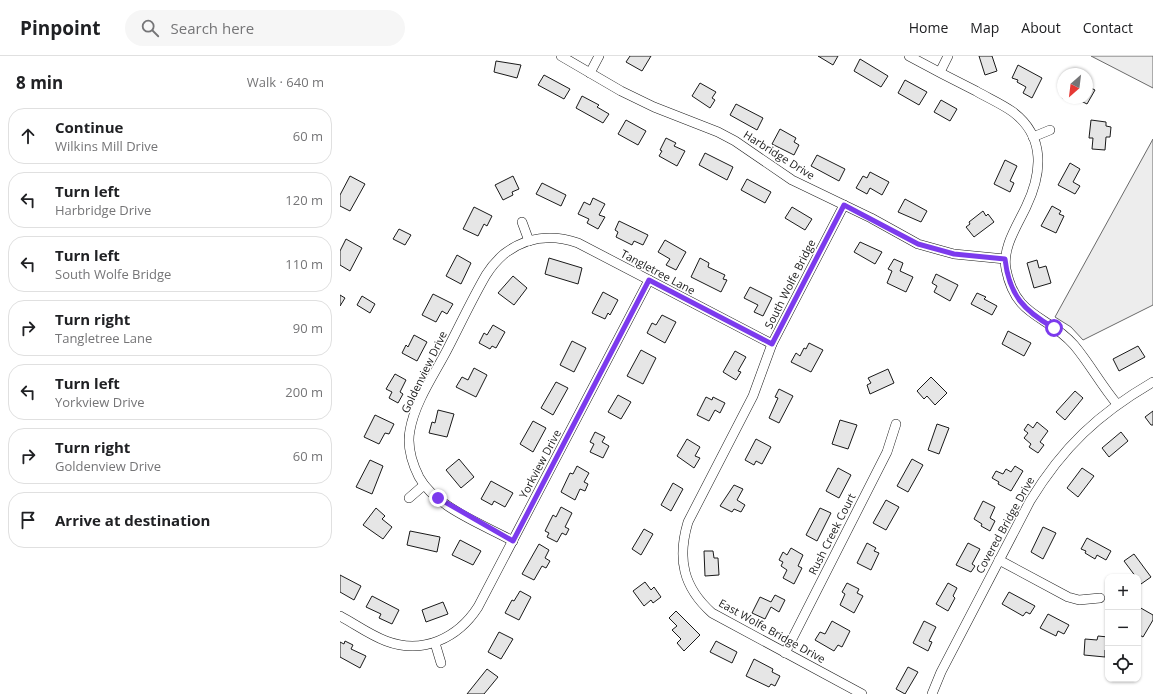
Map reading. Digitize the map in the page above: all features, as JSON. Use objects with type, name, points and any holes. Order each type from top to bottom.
[{"type":"street","name":"Harbridge Drive","points":[[560,56],[621,91],[654,107],[718,132],[735,141],[792,180],[844,205],[918,244],[954,254],[1005,259]]},
{"type":"street","points":[[590,73],[599,56]]},
{"type":"street","points":[[909,56],[1012,111],[1021,118],[1034,137],[1039,164],[1038,178],[1034,191],[1008,244],[1005,259],[1010,283],[1024,308],[1062,334],[1074,346],[1105,390],[1117,404]]},
{"type":"street","points":[[940,72],[948,56]]},
{"type":"street","points":[[1034,137],[1050,130]]},
{"type":"street","name":"South Wolfe Bridge","points":[[707,483],[753,396],[772,344],[844,205]]},
{"type":"street","points":[[522,222],[529,241]]},
{"type":"street","name":"Tangletree Lane","points":[[464,317],[486,276],[503,255],[529,241],[548,238],[574,242],[772,344]]},
{"type":"street","name":"Yorkview Drive","points":[[340,616],[385,641],[400,646],[415,646],[435,643],[458,632],[470,619],[513,541],[649,280]]},
{"type":"street","name":"Goldenview Drive","points":[[464,317],[424,395],[410,430],[410,451],[413,464],[424,485],[448,505],[513,541]]},
{"type":"street","name":"Covered Bridge Drive","points":[[932,694],[940,672],[1030,501],[1055,464],[1095,421],[1117,404],[1153,382]]},
{"type":"street","name":"Rush Creek Court","points":[[785,653],[885,458],[896,424]]},
{"type":"street","name":"East Wolfe Bridge Drive","points":[[707,483],[688,522],[684,536],[682,558],[687,581],[696,596],[712,613],[860,694]]},
{"type":"street","points":[[409,498],[424,485]]},
{"type":"street","points":[[999,560],[1068,597],[1079,600],[1100,598]]},
{"type":"street","points":[[435,643],[441,663]]},
{"type":"shaded area","points":[[1091,56],[1153,56],[1153,88]]},
{"type":"shaded area","points":[[1153,139],[1153,305],[1083,340],[1071,327],[1055,317]]},
{"type":"building","points":[[630,56],[651,56],[642,71],[626,62]]},
{"type":"building","points":[[818,56],[838,56],[833,65]]},
{"type":"building","points":[[979,56],[992,56],[997,71],[985,75]]},
{"type":"building","points":[[860,59],[888,76],[881,87],[854,71]]},
{"type":"building","points":[[496,61],[521,65],[517,78],[494,72]]},
{"type":"building","points":[[1018,65],[1042,78],[1032,98],[1023,93],[1026,87],[1017,82],[1018,80],[1012,78]]},
{"type":"building","points":[[544,75],[570,89],[564,99],[538,85]]},
{"type":"building","points":[[905,80],[927,92],[919,105],[898,93]]},
{"type":"building","points":[[700,83],[716,92],[712,98],[715,100],[710,108],[692,96]]},
{"type":"building","points":[[582,96],[599,105],[597,107],[609,114],[603,123],[576,108]]},
{"type":"building","points":[[941,100],[957,109],[950,121],[934,112]]},
{"type":"building","points":[[736,104],[763,118],[757,130],[730,115]]},
{"type":"building","points":[[626,120],[646,131],[638,145],[618,134]]},
{"type":"building","points":[[1091,120],[1106,122],[1106,126],[1111,127],[1110,137],[1106,137],[1105,150],[1092,149],[1093,138],[1089,138]]},
{"type":"building","points":[[780,129],[796,138],[794,142],[799,145],[794,155],[772,144]]},
{"type":"building","points":[[666,138],[676,143],[674,146],[685,151],[677,166],[659,156],[662,151],[660,150]]},
{"type":"building","points":[[705,153],[733,167],[727,180],[699,165]]},
{"type":"building","points":[[817,155],[845,169],[839,181],[811,166]]},
{"type":"building","points":[[1005,160],[1017,166],[1010,181],[1014,183],[1010,192],[994,184]]},
{"type":"building","points":[[1070,163],[1080,169],[1073,182],[1080,186],[1075,194],[1058,185]]},
{"type":"building","points":[[870,172],[889,182],[882,195],[870,188],[867,194],[856,188],[863,176],[867,178]]},
{"type":"building","points":[[350,176],[365,184],[350,211],[340,206],[340,195]]},
{"type":"building","points":[[513,176],[519,189],[512,192],[513,195],[503,200],[495,185]]},
{"type":"building","points":[[747,179],[771,192],[765,203],[741,190]]},
{"type":"building","points":[[542,183],[566,195],[561,206],[536,194]]},
{"type":"building","points":[[593,198],[605,204],[599,215],[605,217],[598,229],[587,223],[589,219],[578,214],[584,202],[590,205]]},
{"type":"building","points":[[905,199],[927,211],[921,222],[898,212]]},
{"type":"building","points":[[1052,206],[1061,211],[1059,214],[1064,216],[1056,233],[1041,226]]},
{"type":"building","points":[[474,207],[492,216],[487,226],[484,224],[478,236],[463,229]]},
{"type":"building","points":[[792,207],[812,219],[805,230],[785,218]]},
{"type":"building","points":[[983,211],[986,216],[988,214],[994,222],[974,237],[966,227],[970,224],[969,222]]},
{"type":"building","points":[[619,221],[648,235],[643,245],[634,241],[632,245],[616,237],[618,232],[615,230]]},
{"type":"building","points":[[399,229],[411,235],[405,245],[393,239]]},
{"type":"building","points":[[346,239],[362,248],[350,271],[340,265],[340,251]]},
{"type":"building","points":[[665,240],[686,252],[676,270],[666,265],[670,259],[658,252]]},
{"type":"building","points":[[860,242],[882,252],[875,264],[854,252]]},
{"type":"building","points":[[457,255],[471,263],[461,284],[446,276]]},
{"type":"building","points":[[549,258],[582,268],[578,284],[545,274]]},
{"type":"building","points":[[700,258],[709,263],[708,267],[725,275],[723,279],[727,280],[721,292],[691,277]]},
{"type":"building","points":[[894,259],[903,263],[900,271],[913,277],[906,292],[887,283],[892,271],[888,269]]},
{"type":"building","points":[[1037,260],[1039,268],[1046,266],[1051,283],[1034,288],[1027,263]]},
{"type":"building","points":[[936,274],[958,285],[950,301],[934,292],[937,286],[932,283]]},
{"type":"building","points":[[513,276],[527,288],[514,305],[498,293]]},
{"type":"building","points":[[750,287],[772,298],[763,316],[754,312],[758,305],[744,298]]},
{"type":"building","points":[[603,292],[618,300],[610,315],[608,313],[605,319],[592,313]]},
{"type":"building","points":[[977,293],[986,297],[984,299],[997,306],[992,315],[971,304]]},
{"type":"building","points":[[433,294],[453,304],[447,314],[442,311],[436,322],[422,315]]},
{"type":"building","points":[[340,295],[345,298],[340,306]]},
{"type":"building","points":[[362,296],[375,304],[370,313],[357,305]]},
{"type":"building","points":[[662,315],[676,322],[665,343],[647,333],[652,323],[656,325]]},
{"type":"building","points":[[493,325],[505,332],[496,348],[492,346],[490,349],[479,343],[484,333],[487,335]]},
{"type":"building","points":[[1008,331],[1031,343],[1024,356],[1002,344]]},
{"type":"building","points":[[414,335],[427,342],[417,361],[402,353],[406,345],[408,347]]},
{"type":"building","points":[[572,341],[586,348],[574,372],[560,365]]},
{"type":"building","points":[[809,343],[823,350],[811,372],[791,362],[796,353],[800,356],[804,348],[806,349]]},
{"type":"building","points":[[1138,346],[1145,357],[1119,371],[1113,359]]},
{"type":"building","points":[[641,350],[656,358],[643,384],[627,376]]},
{"type":"building","points":[[735,351],[746,357],[738,371],[741,372],[736,380],[723,372]]},
{"type":"building","points":[[474,368],[487,375],[476,397],[456,387],[462,377],[468,380]]},
{"type":"building","points":[[888,369],[894,383],[870,394],[867,385],[871,383],[868,378]]},
{"type":"building","points":[[395,374],[406,380],[400,392],[403,394],[398,403],[389,398],[392,392],[386,389]]},
{"type":"building","points":[[931,377],[947,393],[935,405],[927,396],[924,399],[917,391]]},
{"type":"building","points":[[556,382],[568,388],[553,415],[541,408]]},
{"type":"building","points":[[779,389],[793,396],[779,423],[769,418],[778,398],[775,397]]},
{"type":"building","points":[[1075,391],[1083,398],[1065,420],[1056,412]]},
{"type":"building","points":[[618,395],[631,402],[621,419],[608,412]]},
{"type":"building","points":[[706,397],[712,400],[713,397],[725,403],[720,413],[715,410],[709,421],[697,415]]},
{"type":"building","points":[[438,410],[454,414],[447,437],[429,433],[432,422],[435,423]]},
{"type":"building","points":[[1153,411],[1153,425],[1151,425],[1145,417]]},
{"type":"building","points":[[375,415],[394,424],[389,434],[385,433],[379,444],[364,437]]},
{"type":"building","points":[[840,420],[857,425],[848,449],[832,444]]},
{"type":"building","points":[[533,421],[546,428],[533,452],[520,444]]},
{"type":"building","points":[[1037,422],[1048,431],[1040,442],[1044,445],[1038,453],[1029,447],[1031,444],[1024,438],[1028,433],[1024,430],[1028,424],[1033,428]]},
{"type":"building","points":[[937,424],[949,428],[939,454],[928,450]]},
{"type":"building","points":[[595,432],[605,437],[602,442],[609,446],[603,458],[590,452],[594,444],[590,442]]},
{"type":"building","points":[[1121,432],[1128,441],[1109,457],[1102,448]]},
{"type":"building","points":[[687,439],[700,447],[695,456],[700,458],[694,468],[677,456]]},
{"type":"building","points":[[756,439],[771,447],[762,464],[756,461],[754,465],[745,460]]},
{"type":"building","points":[[459,459],[474,477],[461,488],[446,470]]},
{"type":"building","points":[[912,459],[923,465],[908,492],[897,486]]},
{"type":"building","points":[[370,460],[383,466],[372,494],[356,487]]},
{"type":"building","points":[[577,466],[589,473],[584,482],[588,484],[585,491],[580,489],[575,500],[561,492],[570,473],[573,474]]},
{"type":"building","points":[[1015,466],[1023,471],[1011,491],[998,484],[999,482],[992,478],[996,471],[1003,474],[1006,469],[1011,472]]},
{"type":"building","points":[[838,468],[851,475],[839,498],[826,491]]},
{"type":"building","points":[[1082,468],[1094,476],[1078,497],[1067,488]]},
{"type":"building","points":[[491,481],[513,493],[505,507],[494,501],[492,505],[481,499]]},
{"type":"building","points":[[673,483],[683,489],[671,511],[661,505]]},
{"type":"building","points":[[734,485],[743,489],[737,500],[745,505],[741,512],[734,509],[732,512],[720,506]]},
{"type":"building","points":[[886,500],[899,507],[886,530],[873,523]]},
{"type":"building","points":[[983,501],[995,507],[990,518],[995,521],[990,531],[981,526],[982,524],[974,519]]},
{"type":"building","points":[[561,507],[572,513],[565,527],[569,529],[566,535],[562,533],[557,542],[547,537],[549,533],[545,531],[553,515],[556,517]]},
{"type":"building","points":[[376,508],[385,516],[382,519],[392,527],[383,539],[363,525]]},
{"type":"building","points":[[820,508],[831,513],[817,541],[806,535]]},
{"type":"building","points":[[1043,527],[1056,533],[1043,559],[1031,552]]},
{"type":"building","points":[[644,529],[653,534],[641,555],[632,549]]},
{"type":"building","points":[[410,531],[440,537],[437,552],[407,545]]},
{"type":"building","points":[[1087,538],[1111,551],[1106,560],[1097,555],[1095,559],[1085,553],[1086,551],[1081,549]]},
{"type":"building","points":[[460,540],[481,551],[473,565],[452,555]]},
{"type":"building","points":[[867,543],[876,548],[874,551],[879,553],[871,570],[857,563]]},
{"type":"building","points":[[968,543],[980,549],[972,564],[975,566],[971,572],[956,565]]},
{"type":"building","points":[[539,544],[549,550],[545,558],[550,561],[546,568],[542,566],[534,580],[522,574]]},
{"type":"building","points":[[791,548],[803,555],[798,566],[802,568],[794,584],[783,578],[787,570],[781,566],[783,562],[779,560],[783,552],[787,555]]},
{"type":"building","points":[[704,551],[713,551],[714,558],[718,558],[719,575],[705,576]]},
{"type":"building","points":[[1134,554],[1151,577],[1141,584],[1141,574],[1134,574],[1124,561]]},
{"type":"building","points":[[340,575],[361,586],[354,600],[340,592]]},
{"type":"building","points":[[645,582],[651,590],[654,587],[661,597],[653,603],[651,600],[644,606],[633,591]]},
{"type":"building","points":[[847,583],[859,589],[857,593],[863,596],[854,613],[840,605],[845,594],[842,592]]},
{"type":"building","points":[[948,583],[957,588],[953,596],[955,598],[948,611],[936,604]]},
{"type":"building","points":[[520,591],[531,597],[519,620],[505,613],[512,600],[514,601]]},
{"type":"building","points":[[1009,592],[1035,606],[1030,614],[1026,612],[1023,616],[1002,604]]},
{"type":"building","points":[[775,595],[785,600],[779,612],[771,607],[765,619],[752,613],[760,597],[771,602]]},
{"type":"building","points":[[372,596],[399,610],[392,624],[379,618],[381,614],[366,607]]},
{"type":"building","points":[[443,602],[448,614],[426,622],[422,610]]},
{"type":"building","points":[[1141,608],[1153,615],[1153,620],[1143,637],[1141,636]]},
{"type":"building","points":[[676,611],[700,635],[684,651],[677,643],[681,639],[672,630],[677,626],[669,618]]},
{"type":"building","points":[[1048,614],[1069,625],[1064,634],[1058,631],[1056,636],[1040,628]]},
{"type":"building","points":[[832,621],[850,631],[842,647],[838,645],[834,651],[815,640],[820,632],[825,634]]},
{"type":"building","points":[[924,621],[936,627],[929,641],[932,642],[928,651],[913,643]]},
{"type":"building","points":[[499,632],[513,639],[501,659],[488,652]]},
{"type":"building","points":[[1098,636],[1105,637],[1105,657],[1084,655],[1085,639],[1097,640]]},
{"type":"building","points":[[345,641],[353,645],[351,649],[366,656],[360,668],[340,657],[340,642],[344,644]]},
{"type":"building","points":[[716,641],[737,652],[732,663],[710,652]]},
{"type":"building","points":[[754,659],[773,669],[772,672],[780,676],[775,686],[771,684],[769,687],[746,676]]},
{"type":"building","points":[[908,667],[918,672],[905,694],[896,689]]},
{"type":"building","points":[[487,669],[498,677],[484,694],[467,694]]},
{"type":"route","points":[[438,498],[513,541],[649,280],[772,344],[844,205],[871,218],[900,236],[932,249],[954,254],[1005,259],[1010,283],[1024,308],[1054,328]]}]
